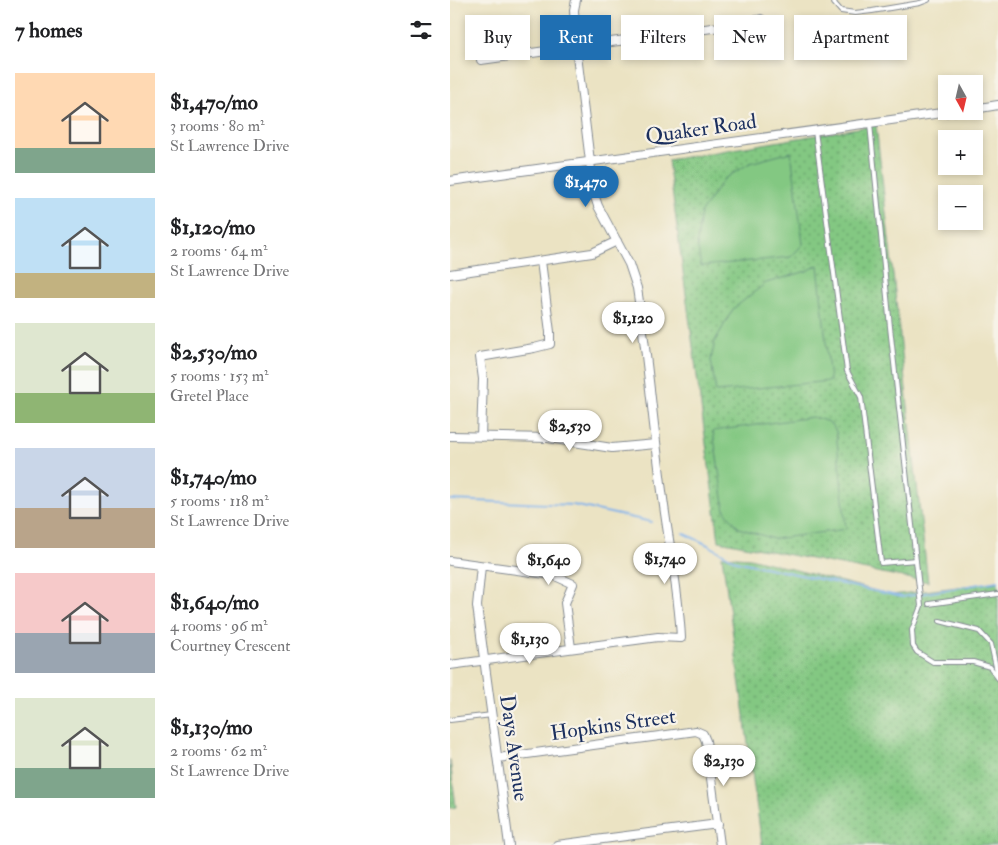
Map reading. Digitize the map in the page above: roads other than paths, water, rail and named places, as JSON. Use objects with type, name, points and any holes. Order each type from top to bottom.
[{"type":"street","points":[[574,15],[576,0]]},
{"type":"street","points":[[611,42],[714,28]]},
{"type":"street","points":[[450,665],[658,637],[681,638],[680,615],[656,444],[637,288],[629,264],[598,206],[590,163],[578,60]]},
{"type":"street","points":[[983,108],[998,105]]},
{"type":"street","name":"Quaker Road","points":[[450,181],[938,114]]},
{"type":"street","points":[[450,274],[592,253],[617,241]]},
{"type":"street","points":[[481,437],[482,379],[480,357],[550,344],[541,261]]},
{"type":"street","points":[[450,436],[556,439],[612,448],[656,444]]},
{"type":"street","points":[[450,561],[553,575],[573,584],[565,603],[572,648]]},
{"type":"street","name":"Days Avenue","points":[[481,566],[477,599],[510,845]]},
{"type":"street","name":"Hopkins Street","points":[[498,758],[696,731],[703,734],[706,741],[718,824]]},
{"type":"street","points":[[557,845],[718,824],[720,845]]},
{"type":"lane","points":[[834,0],[841,11],[855,12],[920,3],[928,0]]},
{"type":"lane","points":[[870,124],[891,341],[921,606],[912,630],[913,646],[917,652],[933,662],[973,662],[990,667],[998,678]]},
{"type":"lane","points":[[814,131],[847,371],[861,398],[881,563],[916,560]]},
{"type":"lane","points":[[929,604],[998,594]]},
{"type":"lane","points":[[940,621],[979,631],[991,644],[998,678]]},
{"type":"lane","points":[[450,720],[492,715]]},
{"type":"waterway","points":[[450,500],[573,505],[652,522]]},
{"type":"waterway","points":[[683,533],[736,561],[902,597],[998,581]]}]
